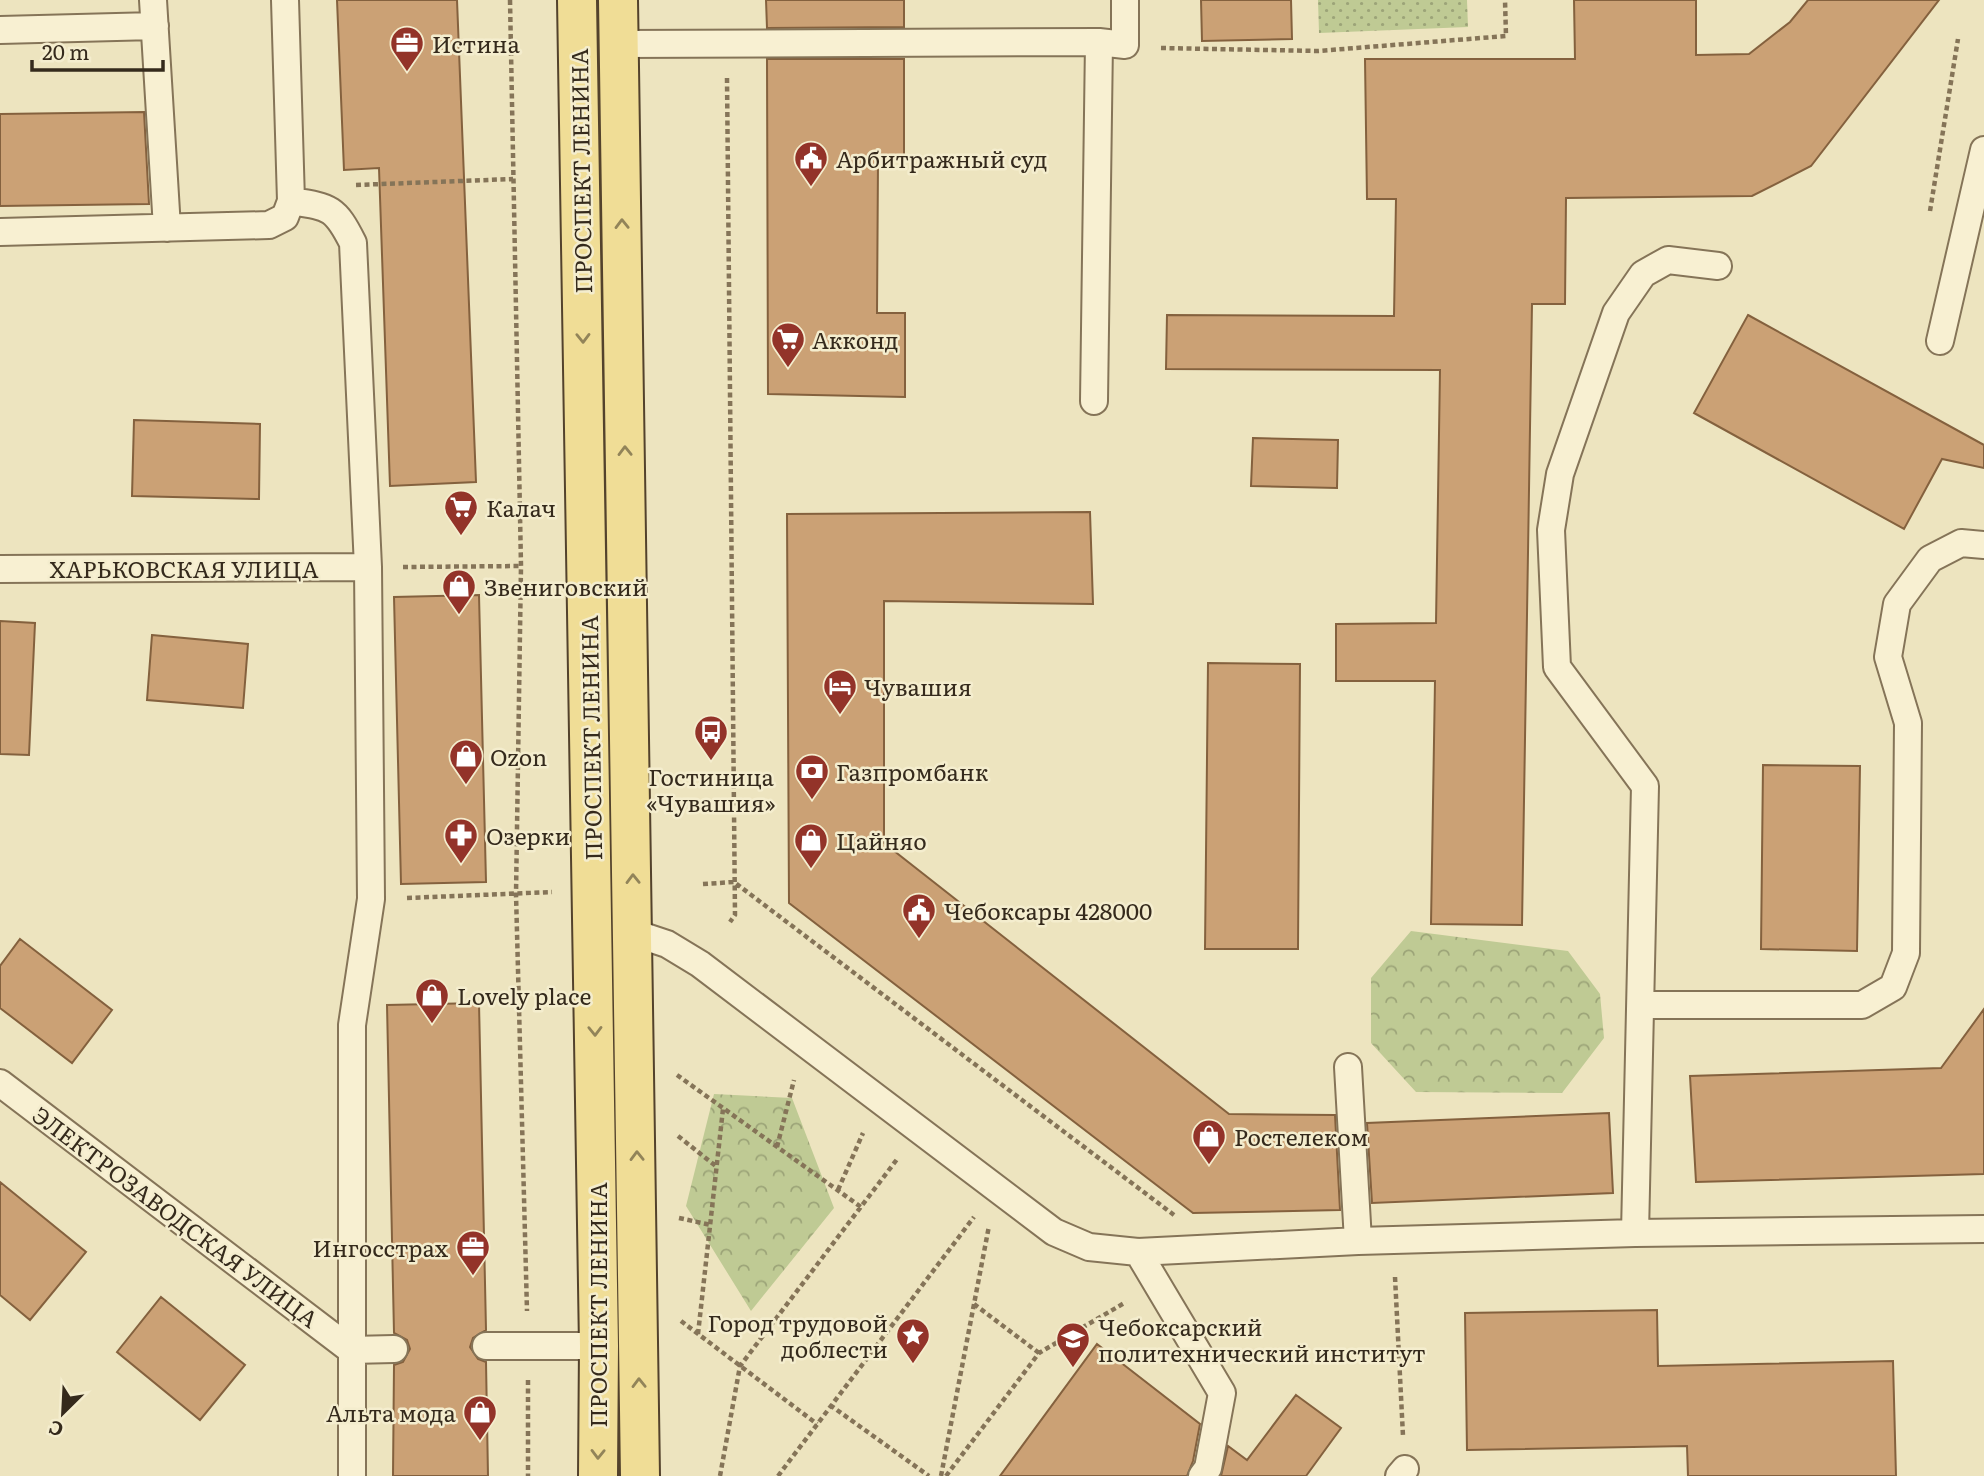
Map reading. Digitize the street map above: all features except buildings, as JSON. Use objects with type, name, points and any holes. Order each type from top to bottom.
[{"type":"main road","name":"ПРОСПЕКТ ЛЕНИНА","points":[[577,0],[599,1346],[598,1476]]},
{"type":"main road","name":"ПРОСПЕКТ ЛЕНИНА","points":[[618,0],[640,1476]]},
{"type":"main road","points":[[578,46],[619,44]]},
{"type":"main road","points":[[593,932],[634,933]]},
{"type":"lane","points":[[0,232],[269,225],[285,217],[291,201],[285,0]]},
{"type":"lane","points":[[619,44],[1099,42],[1125,45],[1125,0]]},
{"type":"lane","points":[[0,30],[154,13],[167,228]]},
{"type":"lane","points":[[1094,401],[1099,42]]},
{"type":"lane","points":[[1940,341],[1984,150]]},
{"type":"lane","points":[[291,201],[327,206],[340,217],[353,243],[368,567],[371,899],[352,1025],[352,1476]]},
{"type":"lane","points":[[1635,1233],[1642,1005],[1644,786],[1557,667],[1551,530],[1560,474],[1616,313],[1643,274],[1668,260],[1718,266]]},
{"type":"lane","points":[[1642,1005],[1862,1005],[1893,987],[1906,953],[1908,723],[1888,657],[1897,604],[1930,559],[1961,543],[1984,545]]},
{"type":"lane","name":"ХАРЬКОВСКАЯ УЛИЦА","points":[[0,569],[368,567]]},
{"type":"lane","points":[[634,933],[667,944],[700,964],[1054,1232],[1089,1247],[1138,1252],[1357,1241],[1635,1233],[1984,1229]]},
{"type":"lane","points":[[1348,1068],[1357,1241]]},
{"type":"lane","name":"ЭЛЕКТРОЗАВОДСКАЯ УЛИЦА","points":[[0,1083],[351,1350]]},
{"type":"lane","points":[[1138,1252],[1223,1393],[1208,1468],[1202,1476]]},
{"type":"lane","points":[[486,1346],[599,1346]]},
{"type":"lane","points":[[351,1350],[394,1349]]},
{"type":"path","points":[[510,0],[521,566],[516,894],[528,1346],[528,1476]]},
{"type":"path","points":[[1125,45],[1174,49],[1318,51],[1506,36],[1504,0]]},
{"type":"path","points":[[1929,214],[1958,39]]},
{"type":"path","points":[[727,42],[735,915],[730,922]]},
{"type":"path","points":[[327,206],[344,185],[513,179]]},
{"type":"path","points":[[368,567],[521,566]]},
{"type":"path","points":[[703,884],[734,882]]},
{"type":"path","points":[[371,899],[566,891]]},
{"type":"path","points":[[676,1075],[861,1207]]},
{"type":"path","points":[[777,1147],[794,1079]]},
{"type":"path","points":[[698,1334],[723,1109]]},
{"type":"path","points":[[838,1190],[865,1129]]},
{"type":"path","points":[[720,1476],[740,1366],[919,1130]]},
{"type":"path","points":[[677,1135],[717,1167]]},
{"type":"path","points":[[944,1476],[996,1188]]},
{"type":"path","points":[[778,1476],[996,1188]]},
{"type":"path","points":[[678,1218],[711,1225]]},
{"type":"path","points":[[1394,1241],[1402,1472]]},
{"type":"path","points":[[944,1476],[1039,1353],[1157,1284]]},
{"type":"path","points":[[974,1304],[1039,1353]]},
{"type":"path","points":[[680,1321],[817,1424]]},
{"type":"path","points":[[830,1405],[929,1476]]},
{"type":"green space","points":[[1318,0],[1467,0],[1468,27],[1319,33]]},
{"type":"green space","points":[[1411,931],[1568,951],[1600,994],[1604,1038],[1562,1093],[1416,1092],[1371,1043],[1371,978]]},
{"type":"green space","points":[[714,1094],[792,1098],[834,1208],[751,1311],[686,1206]]},
{"type":"place","name":"Истина","points":[[407,73]]},
{"type":"place","name":"Арбитражный суд","points":[[811,188]]},
{"type":"place","name":"Акконд","points":[[788,369]]},
{"type":"place","name":"Калач","points":[[461,537]]},
{"type":"place","name":"Звениговский","points":[[459,616]]},
{"type":"place","name":"Чувашия","points":[[840,716]]},
{"type":"place","name":"Гостиница «Чувашия»","points":[[711,762]]},
{"type":"place","name":"Ozon","points":[[466,786]]},
{"type":"place","name":"Газпромбанк","points":[[812,801]]},
{"type":"place","name":"Озерки","points":[[461,865]]},
{"type":"place","name":"Цайняо","points":[[811,870]]},
{"type":"place","name":"Чебоксары 428000","points":[[919,940]]},
{"type":"place","name":"Lovely place","points":[[432,1025]]},
{"type":"place","name":"Ростелеком","points":[[1209,1166]]},
{"type":"place","name":"Ингосстрах","points":[[473,1277]]},
{"type":"place","name":"Город трудовой доблести","points":[[913,1365]]},
{"type":"place","name":"Чебоксарский политехнический институт","points":[[1073,1369]]},
{"type":"place","name":"Альта мода","points":[[480,1442]]}]
